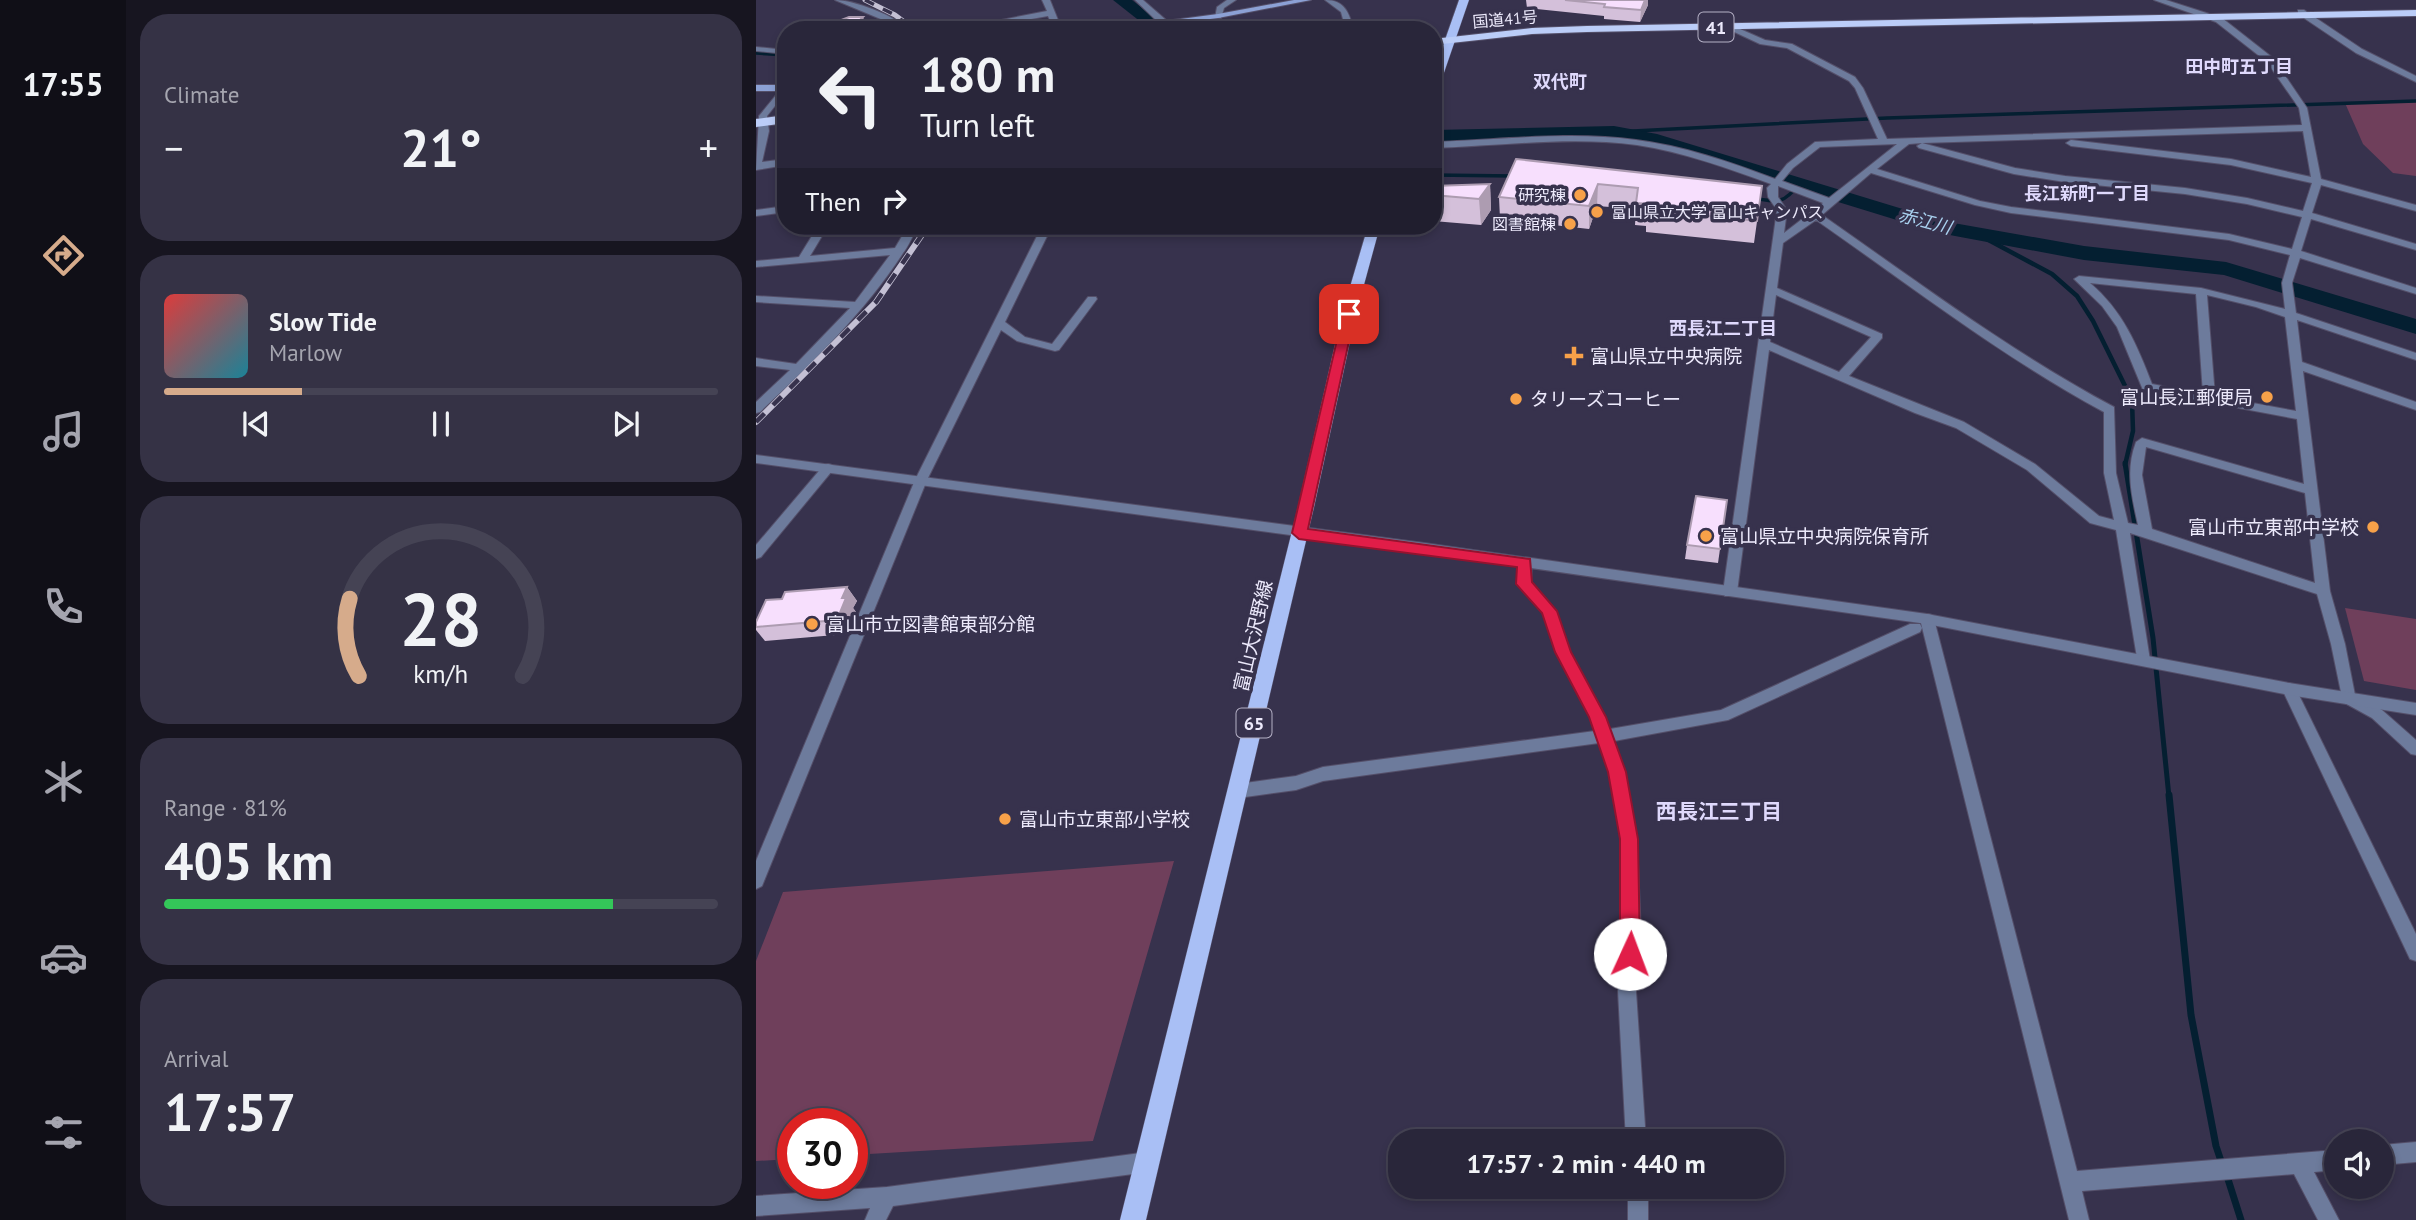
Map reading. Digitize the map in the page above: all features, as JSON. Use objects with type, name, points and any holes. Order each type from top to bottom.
[{"type":"highway","name":"国道41号","points":[[1442,41],[1546,31],[2214,18],[2416,11]]},
{"type":"highway","name":"国道41号","points":[[1999,21],[2195,14],[2304,14]]},
{"type":"highway","points":[[759,122],[777,120]]},
{"type":"main road","points":[[1172,21],[1218,16],[1307,0]]},
{"type":"main road","points":[[1442,65],[1464,0]]},
{"type":"main road","points":[[756,88],[777,88]]},
{"type":"main road","name":"富山大沢野線","points":[[1133,1220],[1238,792],[1349,314],[1371,235]]},
{"type":"street","points":[[839,0],[892,21]]},
{"type":"street","points":[[1046,0],[1054,21]]},
{"type":"street","points":[[1139,0],[1162,21]]},
{"type":"street","points":[[1218,16],[1222,7],[1232,0]]},
{"type":"street","points":[[1329,0],[1345,11],[1348,21]]},
{"type":"street","points":[[2158,0],[2214,18],[2270,60],[2303,108],[2317,181],[2287,283],[2323,591],[2338,644],[2348,698],[2376,714],[2416,749]]},
{"type":"street","points":[[857,17],[867,12]]},
{"type":"street","points":[[1005,21],[1051,13]]},
{"type":"street","points":[[2304,14],[2359,51],[2416,79]]},
{"type":"street","points":[[1731,27],[1763,42],[1789,46],[1852,79],[1859,88],[1884,143]]},
{"type":"street","points":[[756,49],[777,51]]},
{"type":"street","points":[[756,55],[777,57]]},
{"type":"street","points":[[777,98],[759,122],[764,131],[756,166],[777,163]]},
{"type":"street","points":[[1730,592],[1782,210],[1773,197],[1772,188],[1790,166],[1818,144],[2307,128]]},
{"type":"street","points":[[2024,138],[2185,155],[2317,181],[2416,208]]},
{"type":"street","points":[[1442,145],[1611,140],[1675,151],[1832,202]]},
{"type":"street","points":[[1778,242],[1907,142]]},
{"type":"street","points":[[1907,142],[2014,171],[2065,180],[2185,191],[2307,215],[2416,247]]},
{"type":"street","points":[[1870,170],[1978,204],[2011,211],[2230,237],[2296,253],[2416,291]]},
{"type":"street","points":[[756,213],[777,210]]},
{"type":"street","points":[[1816,215],[1858,247],[2013,352],[2077,393],[2110,410],[2110,472],[2122,526],[2143,660]]},
{"type":"street","points":[[802,260],[817,235]]},
{"type":"street","points":[[756,409],[859,304],[900,251],[908,235]]},
{"type":"street","points":[[756,880],[921,480],[1043,235]]},
{"type":"street","points":[[756,264],[900,251]]},
{"type":"street","points":[[2301,416],[2147,387],[2129,337],[2116,313],[2080,279],[2201,291],[2290,315],[2416,357]]},
{"type":"street","points":[[1772,289],[1878,336],[1841,377]]},
{"type":"street","points":[[2201,291],[2209,397]]},
{"type":"street","points":[[756,299],[859,304]]},
{"type":"street","points":[[999,323],[1021,339],[1055,348],[1092,299]]},
{"type":"street","points":[[1764,344],[1960,425],[2031,467],[2095,520],[2146,531],[2323,591]]},
{"type":"street","points":[[756,362],[799,368]]},
{"type":"street","points":[[2298,365],[2416,407]]},
{"type":"street","points":[[2146,531],[2134,476],[2136,455],[2142,442],[2311,490]]},
{"type":"street","points":[[756,459],[1730,592],[2143,660],[2289,689],[2416,709]]},
{"type":"street","points":[[756,554],[828,468]]},
{"type":"street","points":[[1525,563],[1524,584],[1549,611],[1563,652],[1598,717],[1617,772],[1629,839],[1632,935],[1627,991],[1635,1129]]},
{"type":"street","points":[[1238,792],[1296,783],[1322,774],[1604,736],[1723,716],[1921,624]]},
{"type":"street","points":[[1921,624],[2079,1220]]},
{"type":"street","points":[[2289,689],[2416,953]]},
{"type":"street","points":[[2394,1155],[2416,1152]]},
{"type":"street","points":[[2069,1182],[2324,1161]]},
{"type":"street","points":[[756,1206],[887,1197],[1148,1162]]},
{"type":"street","points":[[2299,1163],[2329,1220]]},
{"type":"street","points":[[875,1220],[887,1197]]},
{"type":"street","points":[[1638,1199],[1638,1220]]},
{"type":"shaded area","points":[[2416,101],[2416,176],[2393,173],[2363,144],[2345,103]]},
{"type":"shaded area","points":[[2345,608],[2416,619],[2416,690],[2364,681]]},
{"type":"shaded area","points":[[1174,861],[1093,1141],[868,1154],[868,1108],[777,1108],[777,1160],[756,1161],[756,961],[783,892]]},
{"type":"building","points":[[1565,0],[1645,0],[1641,10]]},
{"type":"building","points":[[849,17],[863,17],[859,21],[841,20]]},
{"type":"building","points":[[1516,159],[1762,186],[1757,221],[1647,210],[1649,204],[1636,203],[1638,188],[1598,184],[1589,206],[1499,197]]},
{"type":"building","points":[[1490,184],[1479,199],[1442,196],[1442,186]]},
{"type":"building","name":"富山県立中央病院保育所","points":[[1696,496],[1727,500],[1720,549],[1687,545]]},
{"type":"building","points":[[847,587],[842,598],[846,598],[837,620],[756,627],[766,600],[782,599],[785,592]]},
{"type":"waterway","name":"赤江川","points":[[1121,0],[1150,21]]},
{"type":"waterway","points":[[756,53],[777,54]]},
{"type":"waterway","points":[[1614,132],[1887,118],[2416,101]]},
{"type":"waterway","name":"赤江川","points":[[1442,136],[1614,132],[1650,138],[1939,227],[2084,253],[2226,269],[2416,327]]},
{"type":"waterway","points":[[1442,175],[1514,176]]},
{"type":"waterway","points":[[1753,198],[1784,199],[1799,184]]},
{"type":"waterway","points":[[1981,236],[2052,274],[2077,296],[2093,321],[2132,400],[2133,431],[2125,464]]},
{"type":"waterway","points":[[2125,464],[2153,638],[2169,797]]},
{"type":"waterway","points":[[2169,795],[2191,1015],[2216,1146],[2222,1164]]},
{"type":"waterway","points":[[2226,1173],[2241,1220]]},
{"type":"railway","points":[[865,0],[903,21]]},
{"type":"railway","points":[[756,422],[876,302],[922,235]]},
{"type":"place","name":"研究棟","points":[[1580,195]]},
{"type":"place","name":"富山県立大学 富山キャンパス","points":[[1597,212]]},
{"type":"place","name":"図書館棟","points":[[1570,224]]},
{"type":"place","name":"富山県立中央病院","points":[[1574,356]]},
{"type":"place","name":"富山長江郵便局","points":[[2267,397]]},
{"type":"place","name":"タリーズコーヒー","points":[[1516,399]]},
{"type":"place","name":"富山市立東部中学校","points":[[2373,527]]},
{"type":"place","name":"富山県立中央病院保育所","points":[[1706,536]]},
{"type":"place","name":"富山市立図書館東部分館","points":[[812,624]]},
{"type":"place","name":"富山市立東部小学校","points":[[1005,819]]},
{"type":"district","name":"田中町五丁目","points":[[2239,66]]},
{"type":"district","name":"双代町","points":[[1560,81]]},
{"type":"district","name":"長江新町一丁目","points":[[2087,193]]},
{"type":"district","name":"西長江二丁目","points":[[1723,328]]},
{"type":"district","name":"西長江三丁目","points":[[1719,811]]},
{"type":"route","points":[[1349,314],[1299,533],[1525,563],[1524,584],[1549,611],[1563,652],[1598,717],[1617,772],[1629,839],[1632,935],[1630,954]]}]
